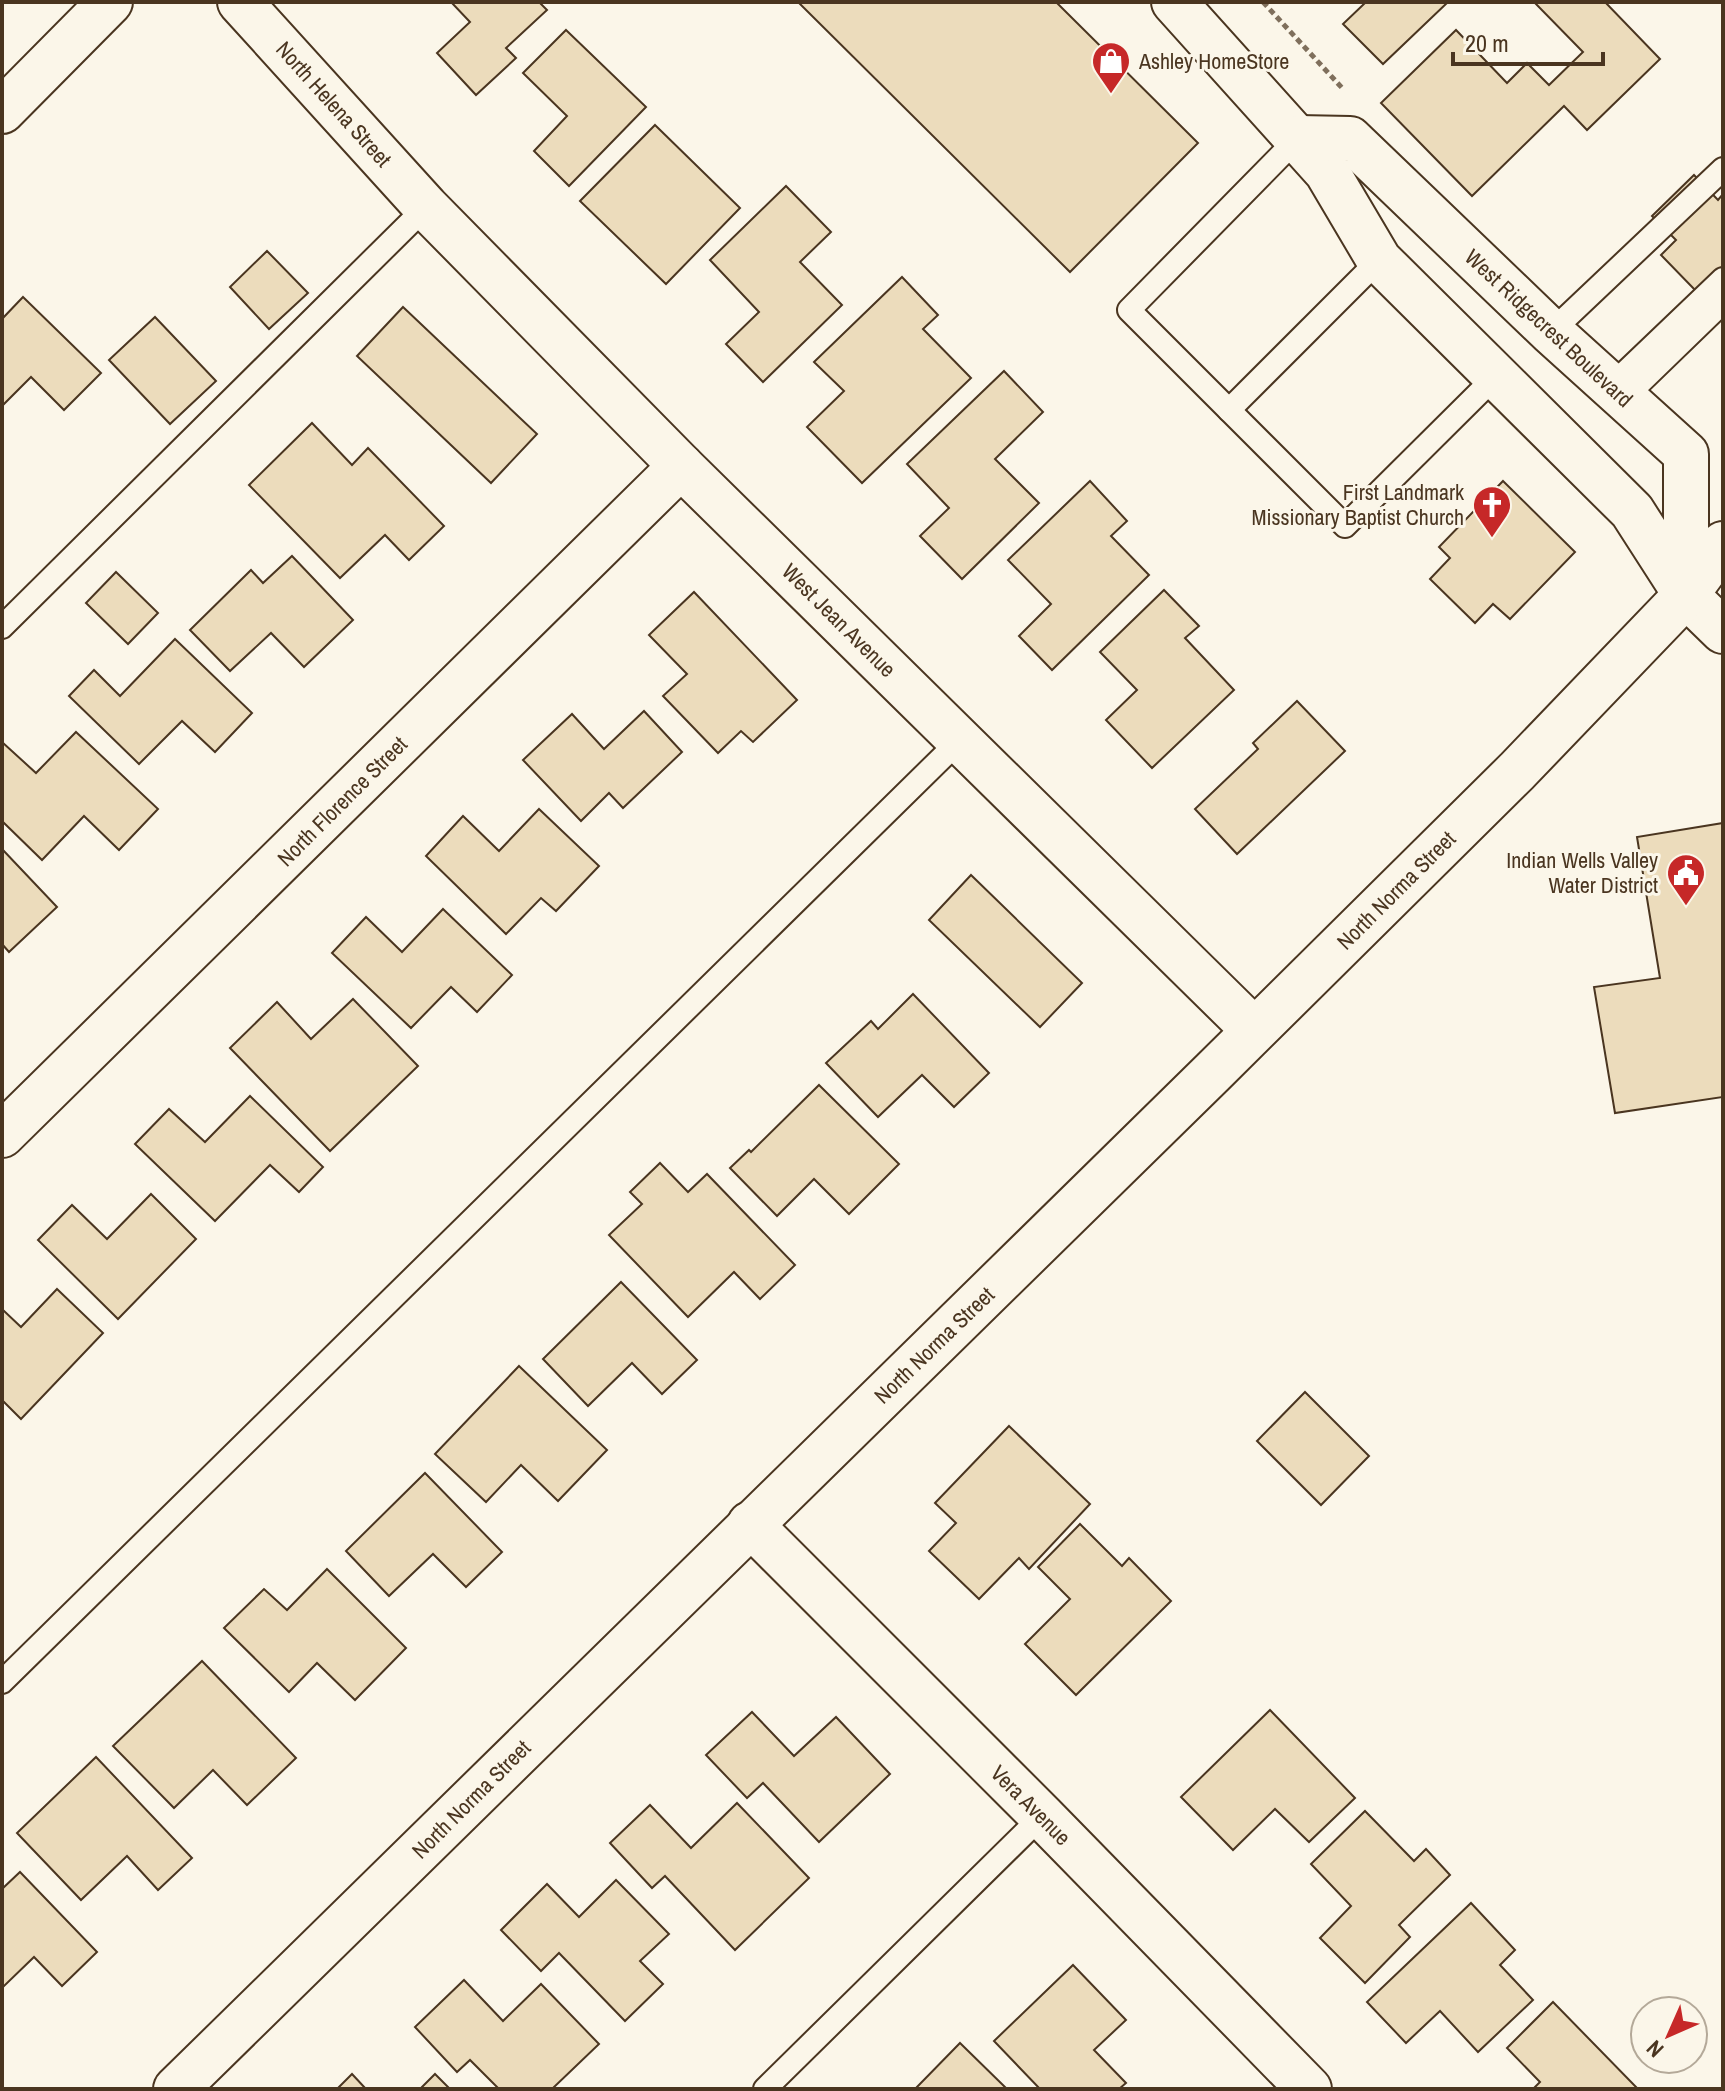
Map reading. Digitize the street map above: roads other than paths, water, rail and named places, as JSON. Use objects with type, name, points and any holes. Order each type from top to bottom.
[{"type":"main road","points":[[2,111],[110,2]]},
{"type":"main road","name":"North Helena Street","points":[[240,2],[426,207]]},
{"type":"main road","points":[[1174,2],[1327,172],[1379,260],[1704,585],[1723,631]]},
{"type":"main road","name":"West Ridgecrest Boulevard","points":[[1298,138],[1350,139],[1551,332],[1686,454],[1704,585]]},
{"type":"main road","name":"West Jean Avenue","points":[[426,207],[681,466],[1254,1030]]},
{"type":"main road","name":"North Florence Street","points":[[2,1135],[681,466]]},
{"type":"main road","name":"North Norma Street","points":[[176,2089],[1704,585],[1723,544]]},
{"type":"main road","name":"Vera Avenue","points":[[750,1524],[1309,2089]]},
{"type":"lane","points":[[1298,138],[1129,310],[1345,526],[1496,376]]},
{"type":"lane","points":[[1551,332],[1723,169]]},
{"type":"lane","points":[[2,627],[426,207]]},
{"type":"lane","points":[[1229,410],[1379,260]]},
{"type":"lane","points":[[1617,392],[1723,279]]},
{"type":"lane","points":[[1617,392],[1723,302]]},
{"type":"lane","points":[[2,1682],[960,740]]},
{"type":"lane","points":[[765,2089],[1042,1816]]},
{"type":"place","name":"Ashley HomeStore","points":[[1111,95]]},
{"type":"place","name":"First Landmark Missionary Baptist Church","points":[[1492,539]]},
{"type":"place","name":"Indian Wells Valley Water District","points":[[1686,907]]}]
